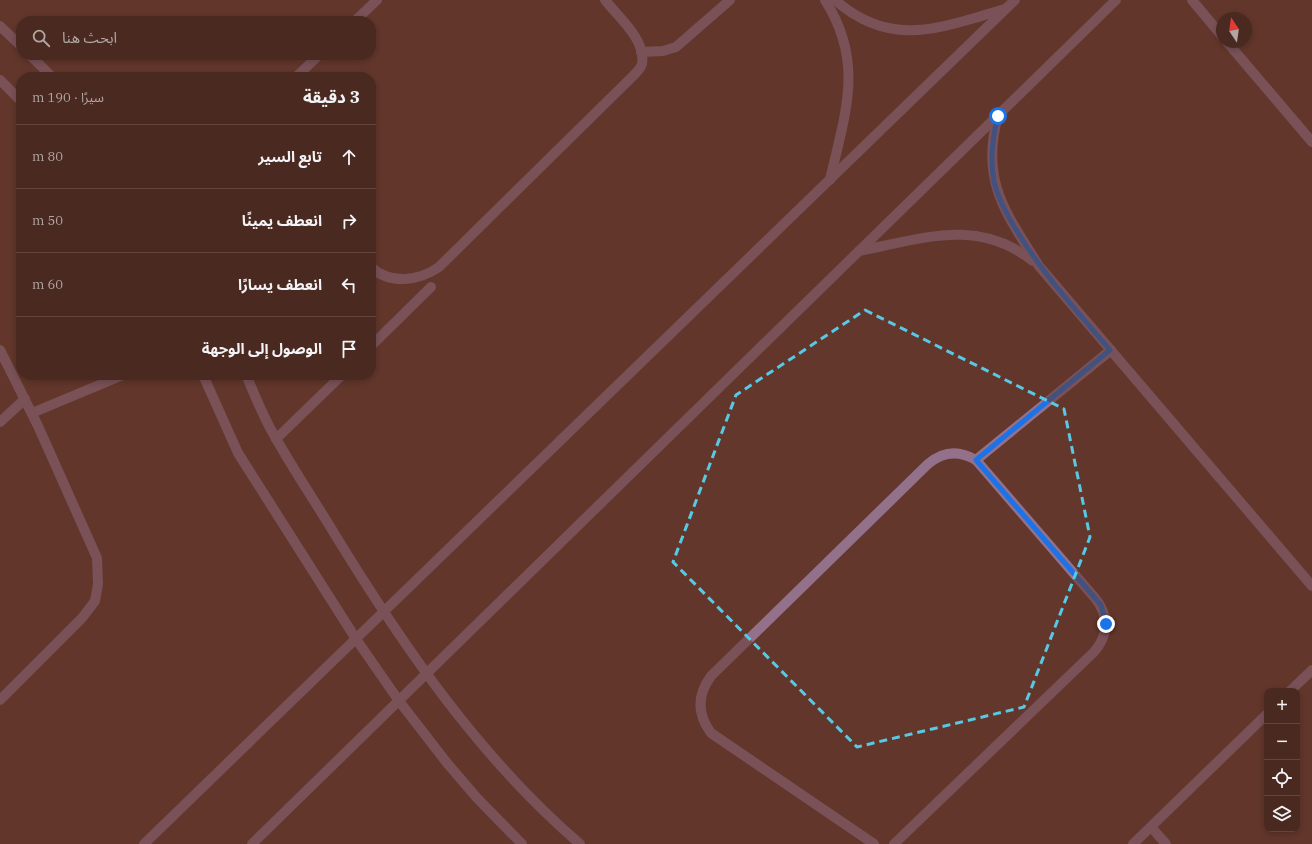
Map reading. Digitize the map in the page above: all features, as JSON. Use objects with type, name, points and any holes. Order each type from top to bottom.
[{"type":"street","points":[[360,16],[377,0]]},
{"type":"street","points":[[376,270],[386,276],[400,279],[415,279],[428,275],[439,267],[633,76],[642,65],[638,41],[605,0]]},
{"type":"street","points":[[641,52],[663,51],[676,47],[730,0]]},
{"type":"street","points":[[825,0],[838,19],[845,42],[849,73],[849,91],[830,180]]},
{"type":"street","points":[[835,0],[858,16],[875,24],[893,29],[912,31],[930,30],[1007,8]]},
{"type":"street","points":[[144,844],[1016,0]]},
{"type":"street","points":[[252,844],[1116,0]]},
{"type":"street","points":[[1192,0],[1216,29]]},
{"type":"street","points":[[0,26],[16,41]]},
{"type":"street","points":[[1232,48],[1312,142]]},
{"type":"street","points":[[35,60],[47,72]]},
{"type":"street","points":[[301,72],[314,60]]},
{"type":"street","points":[[0,80],[16,96]]},
{"type":"street","points":[[998,116],[992,148],[994,182],[1006,213],[1039,266],[1312,586]]},
{"type":"street","points":[[859,251],[950,233],[969,234],[988,238],[1006,245],[1024,254],[1039,266]]},
{"type":"street","points":[[376,341],[431,287]]},
{"type":"street","points":[[0,350],[32,414],[97,558],[98,584],[95,601],[82,618],[0,700]]},
{"type":"street","points":[[976,460],[1110,350]]},
{"type":"street","points":[[32,414],[111,380]]},
{"type":"street","points":[[205,380],[238,453],[356,639],[399,701],[447,763],[477,798],[522,844]]},
{"type":"street","points":[[248,380],[276,439],[384,612],[426,673],[477,738],[506,771],[580,844]]},
{"type":"street","points":[[276,439],[337,380]]},
{"type":"street","points":[[0,422],[25,399]]},
{"type":"street","points":[[874,844],[711,733],[701,715],[701,695],[704,685],[711,676],[928,464],[936,457],[946,453],[957,452],[976,460],[1101,605],[1105,614],[1105,632],[1103,639],[1094,652],[894,844]]},
{"type":"street","points":[[1293,688],[1312,670]]},
{"type":"street","points":[[1133,844],[1264,717]]},
{"type":"street","points":[[1151,827],[1166,844]]},
{"type":"highlighted area","points":[[865,310],[1064,409],[1090,537],[1024,707],[857,747],[673,562],[736,395]]},
{"type":"route","points":[[998,116],[992,148],[992,165],[994,182],[1006,213],[1039,266],[1110,350],[976,460],[1101,605],[1105,614],[1106,624]]}]
